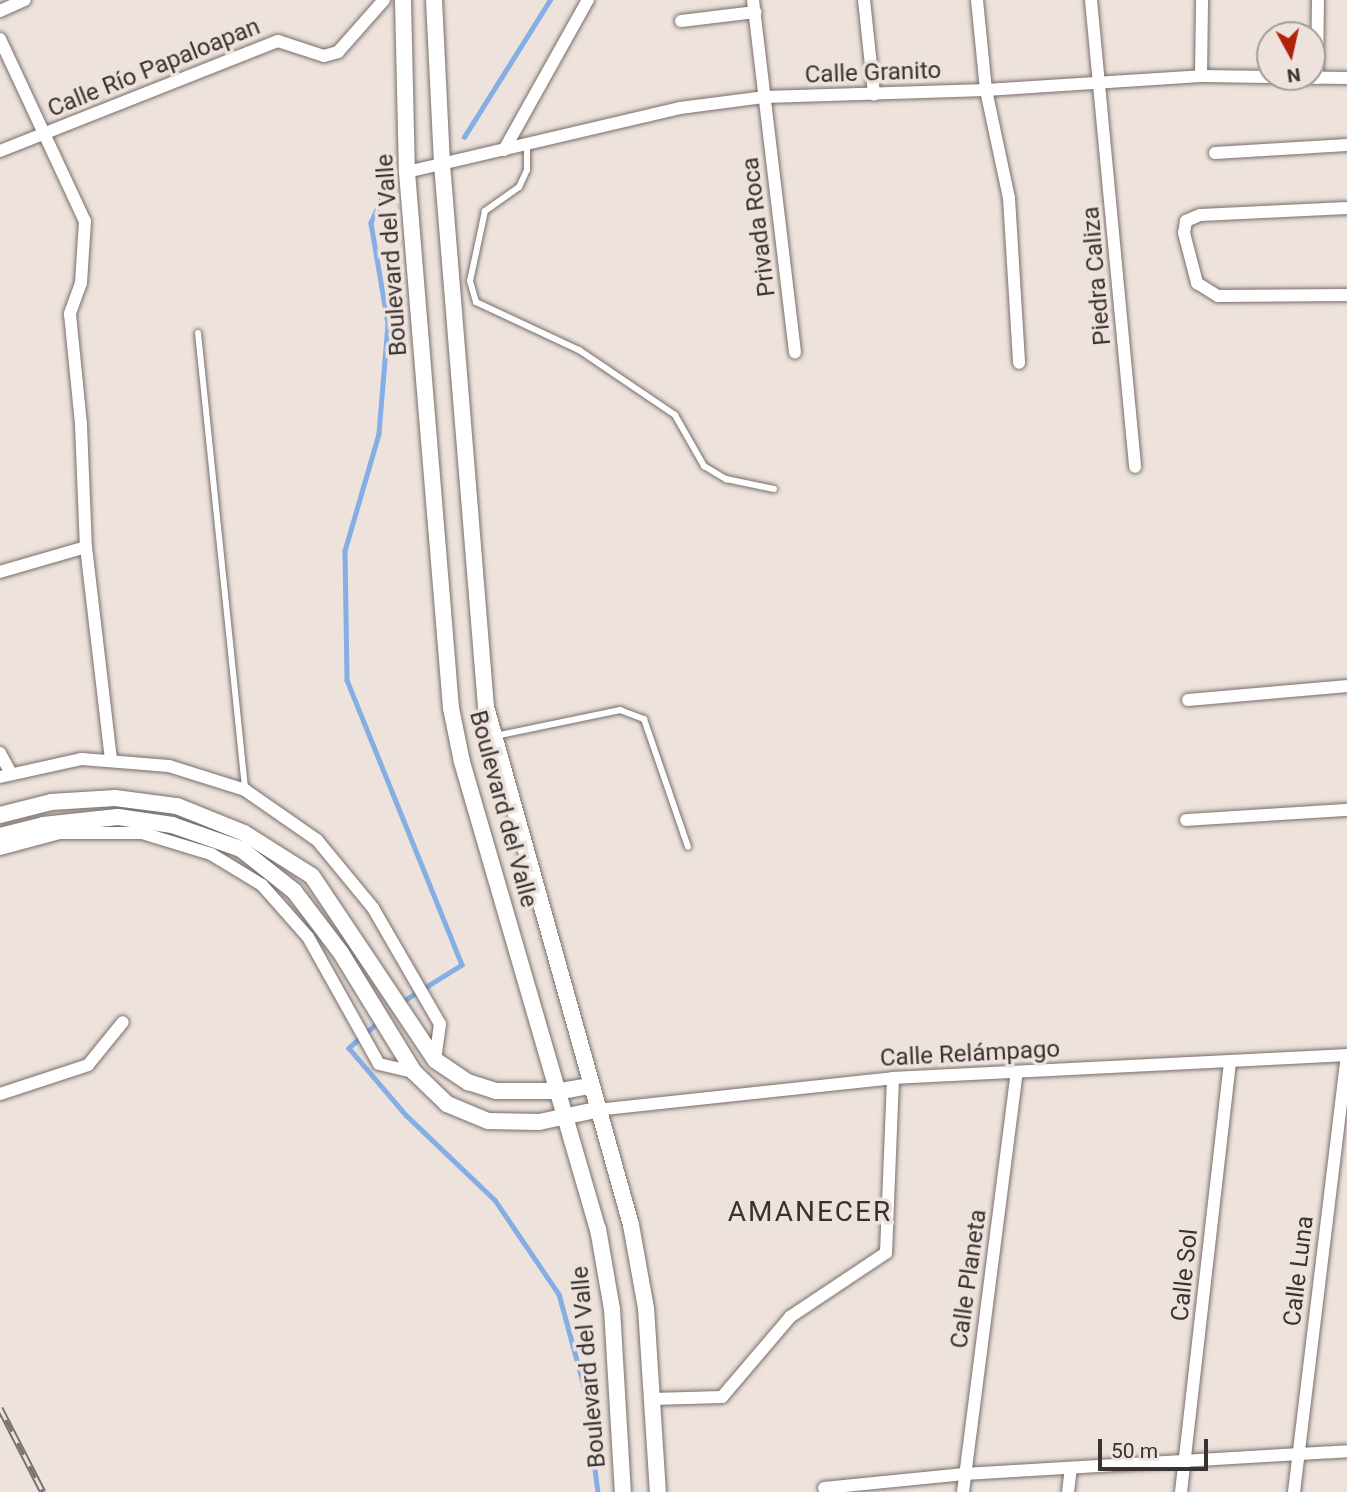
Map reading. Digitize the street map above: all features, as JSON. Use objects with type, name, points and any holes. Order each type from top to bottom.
[{"type":"street","points":[[0,11],[25,0]]},
{"type":"street","name":"Calle Río Papaloapan","points":[[0,151],[278,41],[324,56],[338,52],[384,0]]},
{"type":"street","name":"Boulevard del Valle","points":[[403,0],[407,173],[451,708],[462,762],[561,1091],[598,1229],[612,1309],[623,1492]]},
{"type":"street","name":"Boulevard del Valle","points":[[434,0],[442,164],[484,693],[493,736],[589,1086],[631,1225],[646,1308],[658,1492]]},
{"type":"street","points":[[504,150],[588,0]]},
{"type":"street","points":[[864,0],[874,94]]},
{"type":"street","points":[[977,0],[986,90],[1009,198],[1019,363]]},
{"type":"street","name":"Piedra Caliza","points":[[1091,0],[1135,467]]},
{"type":"street","points":[[1201,76],[1202,0]]},
{"type":"street","points":[[1318,0],[1318,21]]},
{"type":"street","points":[[681,21],[754,6]]},
{"type":"street","name":"Privada Roca","points":[[754,6],[795,353]]},
{"type":"street","points":[[0,39],[85,221],[81,283],[69,314],[81,425],[86,547],[111,761]]},
{"type":"street","name":"Calle Granito","points":[[407,173],[680,108],[765,97],[986,90],[1201,76],[1256,77]]},
{"type":"street","name":"Calle Granito","points":[[1326,78],[1347,78]]},
{"type":"street","points":[[1215,153],[1347,145]]},
{"type":"street","points":[[1347,208],[1200,215],[1186,221],[1184,233],[1197,283],[1211,294],[1347,295]]},
{"type":"street","points":[[0,572],[86,547]]},
{"type":"street","points":[[1188,700],[1347,686]]},
{"type":"street","points":[[0,753],[6,775],[82,759],[169,766],[245,790],[317,840],[373,908],[440,1024],[435,1060]]},
{"type":"street","points":[[0,815],[51,802],[115,798],[177,806],[244,833],[312,876],[435,1060],[468,1082],[496,1091],[561,1091],[589,1086]]},
{"type":"street","points":[[1186,820],[1347,810]]},
{"type":"street","points":[[0,836],[43,825],[118,817],[172,825],[241,849],[295,891],[341,953],[414,1072],[447,1104],[488,1121],[539,1122],[596,1110]]},
{"type":"street","points":[[0,849],[60,833],[142,833],[211,854],[262,885],[308,937],[379,1065],[414,1072]]},
{"type":"street","points":[[0,1094],[88,1065],[122,1022]]},
{"type":"street","name":"Calle Relámpago","points":[[596,1110],[892,1078],[1347,1055]]},
{"type":"street","name":"Calle Luna","points":[[1294,1492],[1347,1055]]},
{"type":"street","name":"Calle Sol","points":[[1181,1492],[1230,1062]]},
{"type":"street","name":"Calle Planeta","points":[[963,1492],[1017,1072]]},
{"type":"street","points":[[652,1399],[722,1397],[790,1317],[886,1253],[892,1078]]},
{"type":"street","points":[[824,1488],[964,1474],[1347,1451]]},
{"type":"street","points":[[1068,1492],[1070,1468]]},
{"type":"lane","points":[[527,144],[527,170],[519,187],[485,211],[470,281],[476,302],[579,350],[675,415],[704,466],[726,479],[774,489]]},
{"type":"lane","points":[[198,333],[245,790]]},
{"type":"lane","points":[[493,736],[620,710],[644,719],[688,847]]},
{"type":"waterway","points":[[464,137],[550,0]]},
{"type":"waterway","points":[[386,189],[371,223],[388,324],[379,434],[345,551],[347,680],[462,965],[401,1003]]},
{"type":"waterway","points":[[379,1022],[349,1048],[406,1115],[495,1200],[559,1294],[584,1386],[598,1492]]},
{"type":"railway","points":[[0,1408],[43,1492]]},
{"type":"district","name":"AMANECER","points":[[810,1212]]}]
